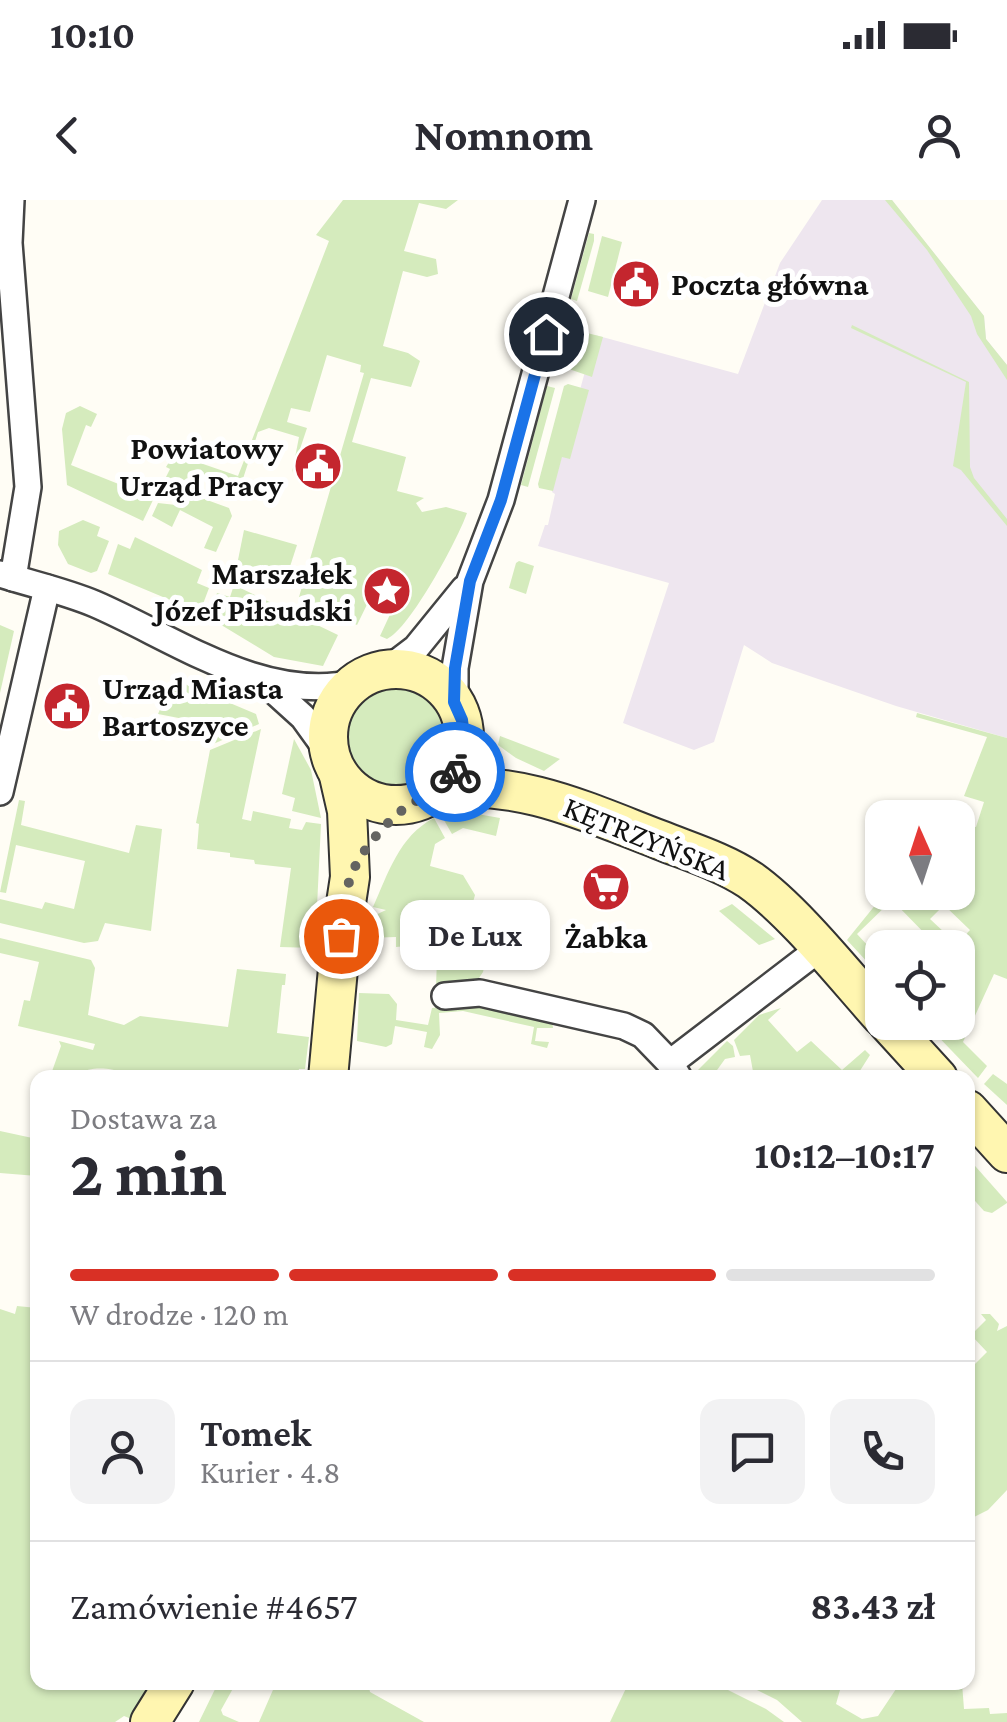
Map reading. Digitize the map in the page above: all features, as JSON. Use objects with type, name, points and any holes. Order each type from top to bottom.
[{"type":"street","points":[[11,200],[9,243],[28,487],[7,576],[100,606],[149,632],[262,680],[320,687],[406,670],[428,676],[440,685],[459,715]]},
{"type":"street","points":[[350,877],[385,827],[451,778],[461,759],[455,668],[470,581],[501,500],[582,200]]},
{"type":"street","points":[[329,1070],[350,877],[347,811],[328,730],[332,714],[339,699],[416,648],[470,581]]},
{"type":"street","points":[[0,792],[47,588]]},
{"type":"street","points":[[262,680],[304,717],[352,790],[371,801],[393,806],[425,797]]},
{"type":"street","name":"KĘTRZYŃSKA","points":[[459,715],[484,754],[533,794]]},
{"type":"street","name":"KĘTRZYŃSKA","points":[[425,797],[473,787],[533,794],[717,862],[750,880],[865,998]]},
{"type":"street","points":[[444,996],[480,993],[604,1020],[643,1036],[674,1070],[820,949]]},
{"type":"street","name":"KĘTRZYŃSKA","points":[[903,1040],[931,1070]]},
{"type":"street","points":[[975,1118],[1007,1153]]},
{"type":"street","points":[[150,1722],[170,1690]]},
{"type":"street","points":[[180,1722],[198,1690]]},
{"type":"shaded area","points":[[822,200],[892,200],[984,316],[986,339],[1007,365],[1007,738],[896,706],[772,663],[744,645],[714,742],[694,750],[623,723],[669,583],[538,546],[548,525],[555,494],[552,492],[595,335],[738,374],[780,263]]},
{"type":"green space","points":[[343,200],[458,200],[446,209],[419,203],[404,251],[436,259],[438,274],[427,277],[403,271],[383,346],[420,361],[411,387],[371,378],[352,442],[406,457],[397,491],[424,498],[416,503],[422,512],[446,507],[467,513],[420,602],[387,639],[380,636],[400,593],[378,582],[357,625],[299,597],[364,373],[360,372],[361,365],[327,355],[310,412],[291,408],[287,422],[307,428],[292,473],[299,437],[269,428],[258,432],[241,485],[234,487],[204,475],[196,496],[229,508],[232,516],[216,552],[204,548],[213,527],[180,510],[172,527],[152,516],[158,503],[185,506],[194,488],[166,477],[170,469],[166,467],[174,454],[238,476],[329,241],[316,235]]},
{"type":"green space","points":[[885,200],[892,200],[984,316],[986,339],[1007,365],[1007,380],[927,250]]},
{"type":"green space","points":[[589,233],[594,234],[594,241],[577,301],[571,299]]},
{"type":"green space","points":[[602,236],[622,242],[608,297],[588,291]]},
{"type":"green space","points":[[852,325],[969,382],[970,467],[974,478],[1007,519],[1007,526],[961,470],[953,466],[966,382],[851,328]]},
{"type":"green space","points":[[579,331],[603,337],[592,377],[569,369]]},
{"type":"green space","points":[[547,386],[555,388],[528,487],[521,485]]},
{"type":"green space","points":[[564,386],[589,390],[570,459],[562,457],[553,491],[539,488],[538,484]]},
{"type":"green space","points":[[80,406],[97,414],[91,427],[86,425],[71,465],[151,497],[143,521],[67,485],[62,429],[66,413]]},
{"type":"green space","points":[[83,520],[100,527],[97,536],[109,541],[97,571],[91,573],[68,564],[58,545],[59,531]]},
{"type":"green space","points":[[244,530],[297,545],[284,585],[237,565]]},
{"type":"green space","points":[[135,537],[202,570],[197,583],[209,588],[203,604],[194,610],[108,574],[118,544],[130,549]]},
{"type":"green space","points":[[519,561],[534,566],[526,594],[509,588]]},
{"type":"green space","points":[[234,585],[338,635],[323,666],[274,657],[213,620],[210,613],[217,593],[230,597]]},
{"type":"green space","points":[[0,625],[14,631],[0,693]]},
{"type":"green space","points":[[173,679],[256,714],[259,724],[211,745],[215,725],[158,714]]},
{"type":"green space","points":[[397,683],[418,687],[435,699],[447,716],[451,737],[447,758],[435,775],[418,787],[397,791],[376,787],[359,775],[347,758],[343,737],[347,716],[359,699],[376,687]]},
{"type":"green space","points":[[917,713],[1007,738],[1007,979],[994,974],[975,1016],[975,930],[970,930],[949,910],[975,910],[975,827],[984,802],[964,796],[987,737],[916,717]]},
{"type":"green space","points":[[261,729],[242,819],[251,821],[253,811],[291,819],[289,828],[302,830],[306,822],[321,824],[315,948],[280,947],[291,868],[255,864],[254,860],[230,857],[230,853],[197,849],[196,823],[210,750]]},
{"type":"green space","points":[[500,736],[560,759],[544,771],[498,745]]},
{"type":"green space","points":[[294,739],[311,770],[321,818],[292,811],[295,798],[282,794]]},
{"type":"green space","points":[[19,800],[25,801],[21,825],[129,853],[136,825],[162,829],[151,931],[105,923],[98,941],[84,943],[0,923],[0,899],[42,909],[45,902],[74,909],[85,861],[16,845],[6,893],[0,892]]},
{"type":"green space","points":[[466,812],[500,818],[496,836],[463,828],[452,834],[441,815]]},
{"type":"green space","points":[[434,818],[445,838],[435,844],[430,866],[463,875],[475,895],[467,924],[493,931],[477,981],[436,987],[437,958],[417,954],[418,945],[396,947],[396,937],[364,938],[367,919],[386,910],[373,907],[403,845]]},
{"type":"green space","points":[[732,904],[775,939],[759,945],[719,911]]},
{"type":"green space","points":[[871,910],[882,910],[857,934],[865,943],[865,960],[847,940]]},
{"type":"green space","points":[[902,910],[939,910],[930,919],[942,930],[921,930]]},
{"type":"green space","points":[[0,938],[91,960],[95,968],[88,1015],[124,1025],[140,1016],[228,1027],[237,969],[286,974],[277,1033],[309,1037],[305,1069],[52,1070],[61,1046],[59,1041],[93,1050],[95,1044],[18,1026],[24,1000],[30,1001],[39,962],[0,953]]},
{"type":"green space","points":[[359,993],[389,994],[397,1004],[396,1020],[428,1025],[432,1008],[474,1003],[552,1020],[553,1028],[537,1028],[535,1041],[549,1042],[547,1048],[531,1044],[534,1027],[463,1011],[439,1013],[440,1035],[432,1049],[424,1047],[427,1032],[395,1026],[392,1044],[386,1047],[357,1041]]},
{"type":"green space","points":[[781,1008],[768,1020],[797,1052],[811,1041],[842,1070],[753,1070],[750,1055],[740,1056],[734,1040],[759,1015]]},
{"type":"green space","points":[[941,1040],[964,1040],[987,1066],[978,1078],[975,1070],[970,1070]]},
{"type":"green space","points":[[727,1041],[733,1046],[735,1057],[725,1059],[717,1070],[698,1070]]},
{"type":"green space","points":[[865,1050],[870,1055],[860,1070],[842,1070]]},
{"type":"green space","points":[[993,1074],[1007,1084],[1007,1105],[984,1084]]},
{"type":"green space","points":[[0,1131],[30,1137],[30,1175],[0,1173]]},
{"type":"green space","points":[[975,1166],[1007,1202],[992,1213],[984,1211],[975,1201]]},
{"type":"green space","points":[[17,1306],[30,1307],[30,1690],[154,1690],[138,1714],[115,1722],[0,1722],[0,1309],[15,1314]]},
{"type":"green space","points":[[981,1314],[990,1314],[999,1324],[997,1331],[1007,1326],[1007,1490],[988,1510],[975,1516],[975,1364],[987,1352],[975,1339],[975,1331],[986,1320]]},
{"type":"green space","points":[[215,1690],[232,1690],[221,1710],[223,1715],[239,1722],[199,1722]]},
{"type":"green space","points":[[273,1690],[370,1690],[424,1722],[259,1722]]},
{"type":"green space","points":[[625,1690],[728,1690],[784,1722],[610,1722]]},
{"type":"green space","points":[[757,1690],[840,1690],[836,1704],[862,1719],[878,1716],[895,1690],[963,1690],[964,1709],[989,1708],[990,1714],[1007,1713],[1007,1722],[802,1722],[777,1700]]},
{"type":"way so far","points":[[341,936],[350,877],[367,851],[396,815],[410,804],[435,794],[455,772]]},
{"type":"place","name":"Poczta główna","points":[[636,284]]},
{"type":"place","name":"Powiatowy Urząd Pracy","points":[[318,466]]},
{"type":"place","name":"Marszałek Józef Piłsudski","points":[[387,591]]},
{"type":"place","name":"Urząd Miasta Bartoszyce","points":[[67,706]]},
{"type":"place","name":"Żabka","points":[[606,887]]},
{"type":"place","name":"De Lux","points":[[341,936]]},
{"type":"route","points":[[455,772],[464,737],[454,702],[461,624],[470,581],[501,500],[546,334]]}]
